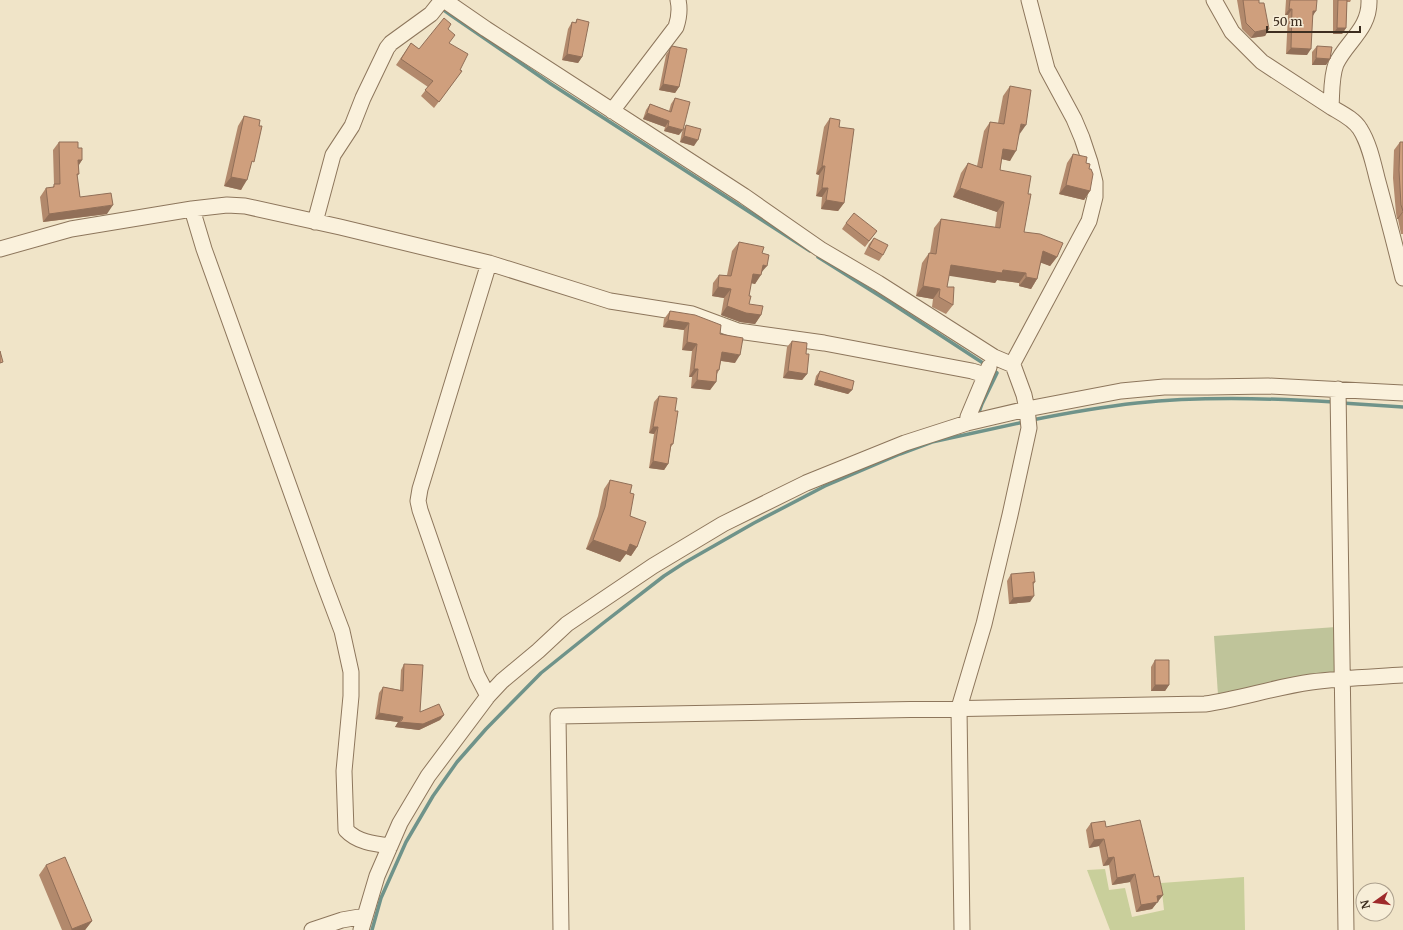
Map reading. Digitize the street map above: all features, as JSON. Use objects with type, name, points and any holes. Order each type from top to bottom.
[{"type":"street","points":[[315,222],[333,155],[352,126],[388,48],[391,43],[431,14],[443,0],[744,196],[820,249],[878,283],[994,357],[1014,365]]},
{"type":"street","points":[[612,110],[676,26],[679,13],[678,0]]},
{"type":"street","points":[[962,930],[959,708],[984,624],[1010,515],[1028,417],[1024,395],[1014,365],[1016,356],[1089,221],[1095,197],[1095,182],[1084,144],[1074,119],[1047,69],[1029,0]]},
{"type":"street","points":[[1214,0],[1232,32],[1262,62],[1357,125],[1364,137],[1372,157],[1403,278]]},
{"type":"street","points":[[1331,107],[1333,73],[1335,66],[1364,24],[1369,10],[1369,0]]},
{"type":"street","points":[[0,249],[71,229],[192,209],[227,205],[245,206],[489,263],[610,301],[692,314],[738,331],[824,343],[972,371],[985,376]]},
{"type":"street","points":[[192,209],[204,248],[342,632],[348,653],[351,672],[351,696],[344,771],[346,830],[368,843],[390,846]]},
{"type":"street","points":[[488,696],[477,675],[418,501],[422,482],[489,263]]},
{"type":"street","points":[[966,423],[994,357]]},
{"type":"street","points":[[312,930],[342,920],[363,923],[377,876],[400,824],[428,776],[488,696],[502,681],[538,652],[567,624],[653,566],[723,524],[806,483],[905,443],[966,423],[1028,417],[1121,391],[1164,387],[1268,386],[1338,397],[1403,393]]},
{"type":"street","points":[[1338,397],[1346,930]]},
{"type":"street","points":[[561,930],[558,716],[1205,704],[1312,682],[1403,675]]},
{"type":"green space","points":[[1336,627],[1336,672],[1218,695],[1214,636]]},
{"type":"green space","points":[[1105,869],[1109,890],[1125,888],[1132,917],[1164,910],[1161,883],[1244,877],[1245,930],[1110,930],[1087,870]]},
{"type":"building","points":[[1243,0],[1259,0],[1259,3],[1264,3],[1269,29],[1255,32],[1246,23]]},
{"type":"building","points":[[1290,0],[1317,0],[1316,11],[1313,11],[1311,49],[1291,48],[1292,9],[1289,9]]},
{"type":"building","points":[[1338,0],[1347,0],[1346,28],[1337,28]]},
{"type":"building","points":[[444,18],[451,24],[448,29],[455,35],[449,43],[468,54],[460,70],[462,71],[439,102],[425,90],[433,81],[401,59],[411,43],[419,49]]},
{"type":"building","points":[[577,19],[589,22],[582,57],[567,54],[572,22],[576,23]]},
{"type":"building","points":[[672,46],[687,49],[679,87],[663,84],[670,49]]},
{"type":"building","points":[[1317,46],[1332,47],[1330,59],[1316,58]]},
{"type":"building","points":[[1010,86],[1031,90],[1026,125],[1021,124],[1016,151],[1003,149],[1000,170],[1031,176],[1028,194],[1031,194],[1024,232],[1040,234],[1063,243],[1057,257],[1043,251],[1037,279],[1026,277],[1026,273],[1003,270],[1002,273],[951,265],[947,287],[954,287],[953,305],[939,297],[940,289],[923,286],[929,253],[936,254],[941,219],[1000,228],[1004,202],[960,188],[968,163],[982,168],[990,122],[1004,124]]},
{"type":"building","points":[[675,98],[690,102],[683,130],[668,126],[669,121],[647,113],[650,104],[671,112]]},
{"type":"building","points":[[244,116],[260,120],[259,126],[262,126],[254,162],[252,161],[247,180],[231,177]]},
{"type":"building","points":[[830,118],[840,120],[839,127],[854,129],[844,203],[826,200],[828,188],[822,188],[825,166],[822,166]]},
{"type":"building","points":[[686,125],[701,129],[698,140],[684,136]]},
{"type":"building","points":[[59,142],[78,142],[78,148],[82,148],[82,160],[78,160],[79,174],[77,174],[80,197],[111,193],[113,205],[49,214],[46,188],[54,187],[54,184],[60,184]]},
{"type":"building","points":[[1400,142],[1403,142],[1403,211],[1401,205],[1399,170]]},
{"type":"building","points":[[1073,154],[1087,157],[1086,163],[1090,164],[1089,169],[1091,169],[1093,174],[1090,191],[1066,185]]},
{"type":"building","points":[[854,213],[877,231],[869,241],[846,223]]},
{"type":"building","points":[[874,238],[888,245],[883,255],[869,247]]},
{"type":"building","points":[[739,242],[764,247],[762,253],[769,255],[767,266],[763,265],[761,275],[753,274],[749,296],[751,296],[749,304],[763,306],[761,315],[746,313],[727,306],[731,289],[718,287],[719,275],[731,276]]},
{"type":"building","points":[[670,311],[695,315],[721,325],[720,334],[743,338],[740,355],[722,352],[719,370],[717,370],[716,382],[697,380],[698,369],[694,369],[697,344],[687,342],[689,323],[668,320]]},
{"type":"building","points":[[792,341],[807,343],[806,354],[809,354],[807,374],[788,371]]},
{"type":"building","points":[[0,351],[3,362],[0,363]]},
{"type":"building","points":[[820,371],[854,381],[852,390],[817,380]]},
{"type":"building","points":[[659,396],[677,398],[675,411],[678,411],[673,444],[671,444],[668,464],[653,461],[658,427],[653,427]]},
{"type":"building","points":[[610,480],[632,485],[630,493],[634,494],[630,516],[646,522],[637,547],[630,544],[627,552],[593,540],[605,507]]},
{"type":"building","points":[[1034,572],[1034,596],[1013,598],[1011,574]]},
{"type":"building","points":[[1155,660],[1169,660],[1169,685],[1155,685]]},
{"type":"building","points":[[404,664],[423,665],[420,712],[439,704],[444,715],[423,724],[399,722],[403,717],[379,713],[383,687],[403,691]]},
{"type":"building","points":[[1140,820],[1154,877],[1159,876],[1163,895],[1157,896],[1158,902],[1141,905],[1135,874],[1117,878],[1114,857],[1108,858],[1104,839],[1094,840],[1091,823],[1105,821],[1106,827]]},
{"type":"building","points":[[65,857],[92,921],[72,929],[46,865]]},
{"type":"waterway","points":[[441,8],[551,84],[810,251]]},
{"type":"waterway","points":[[818,257],[986,365]]},
{"type":"waterway","points":[[978,415],[997,373],[993,370]]},
{"type":"waterway","points":[[1032,420],[1097,408],[1186,399],[1236,398],[1334,402]]},
{"type":"waterway","points":[[1342,403],[1403,407]]},
{"type":"waterway","points":[[372,930],[381,898],[406,842],[433,796],[457,762],[486,729],[541,673],[602,624],[664,576],[684,563],[754,523],[825,486],[932,442],[1024,422]]}]
